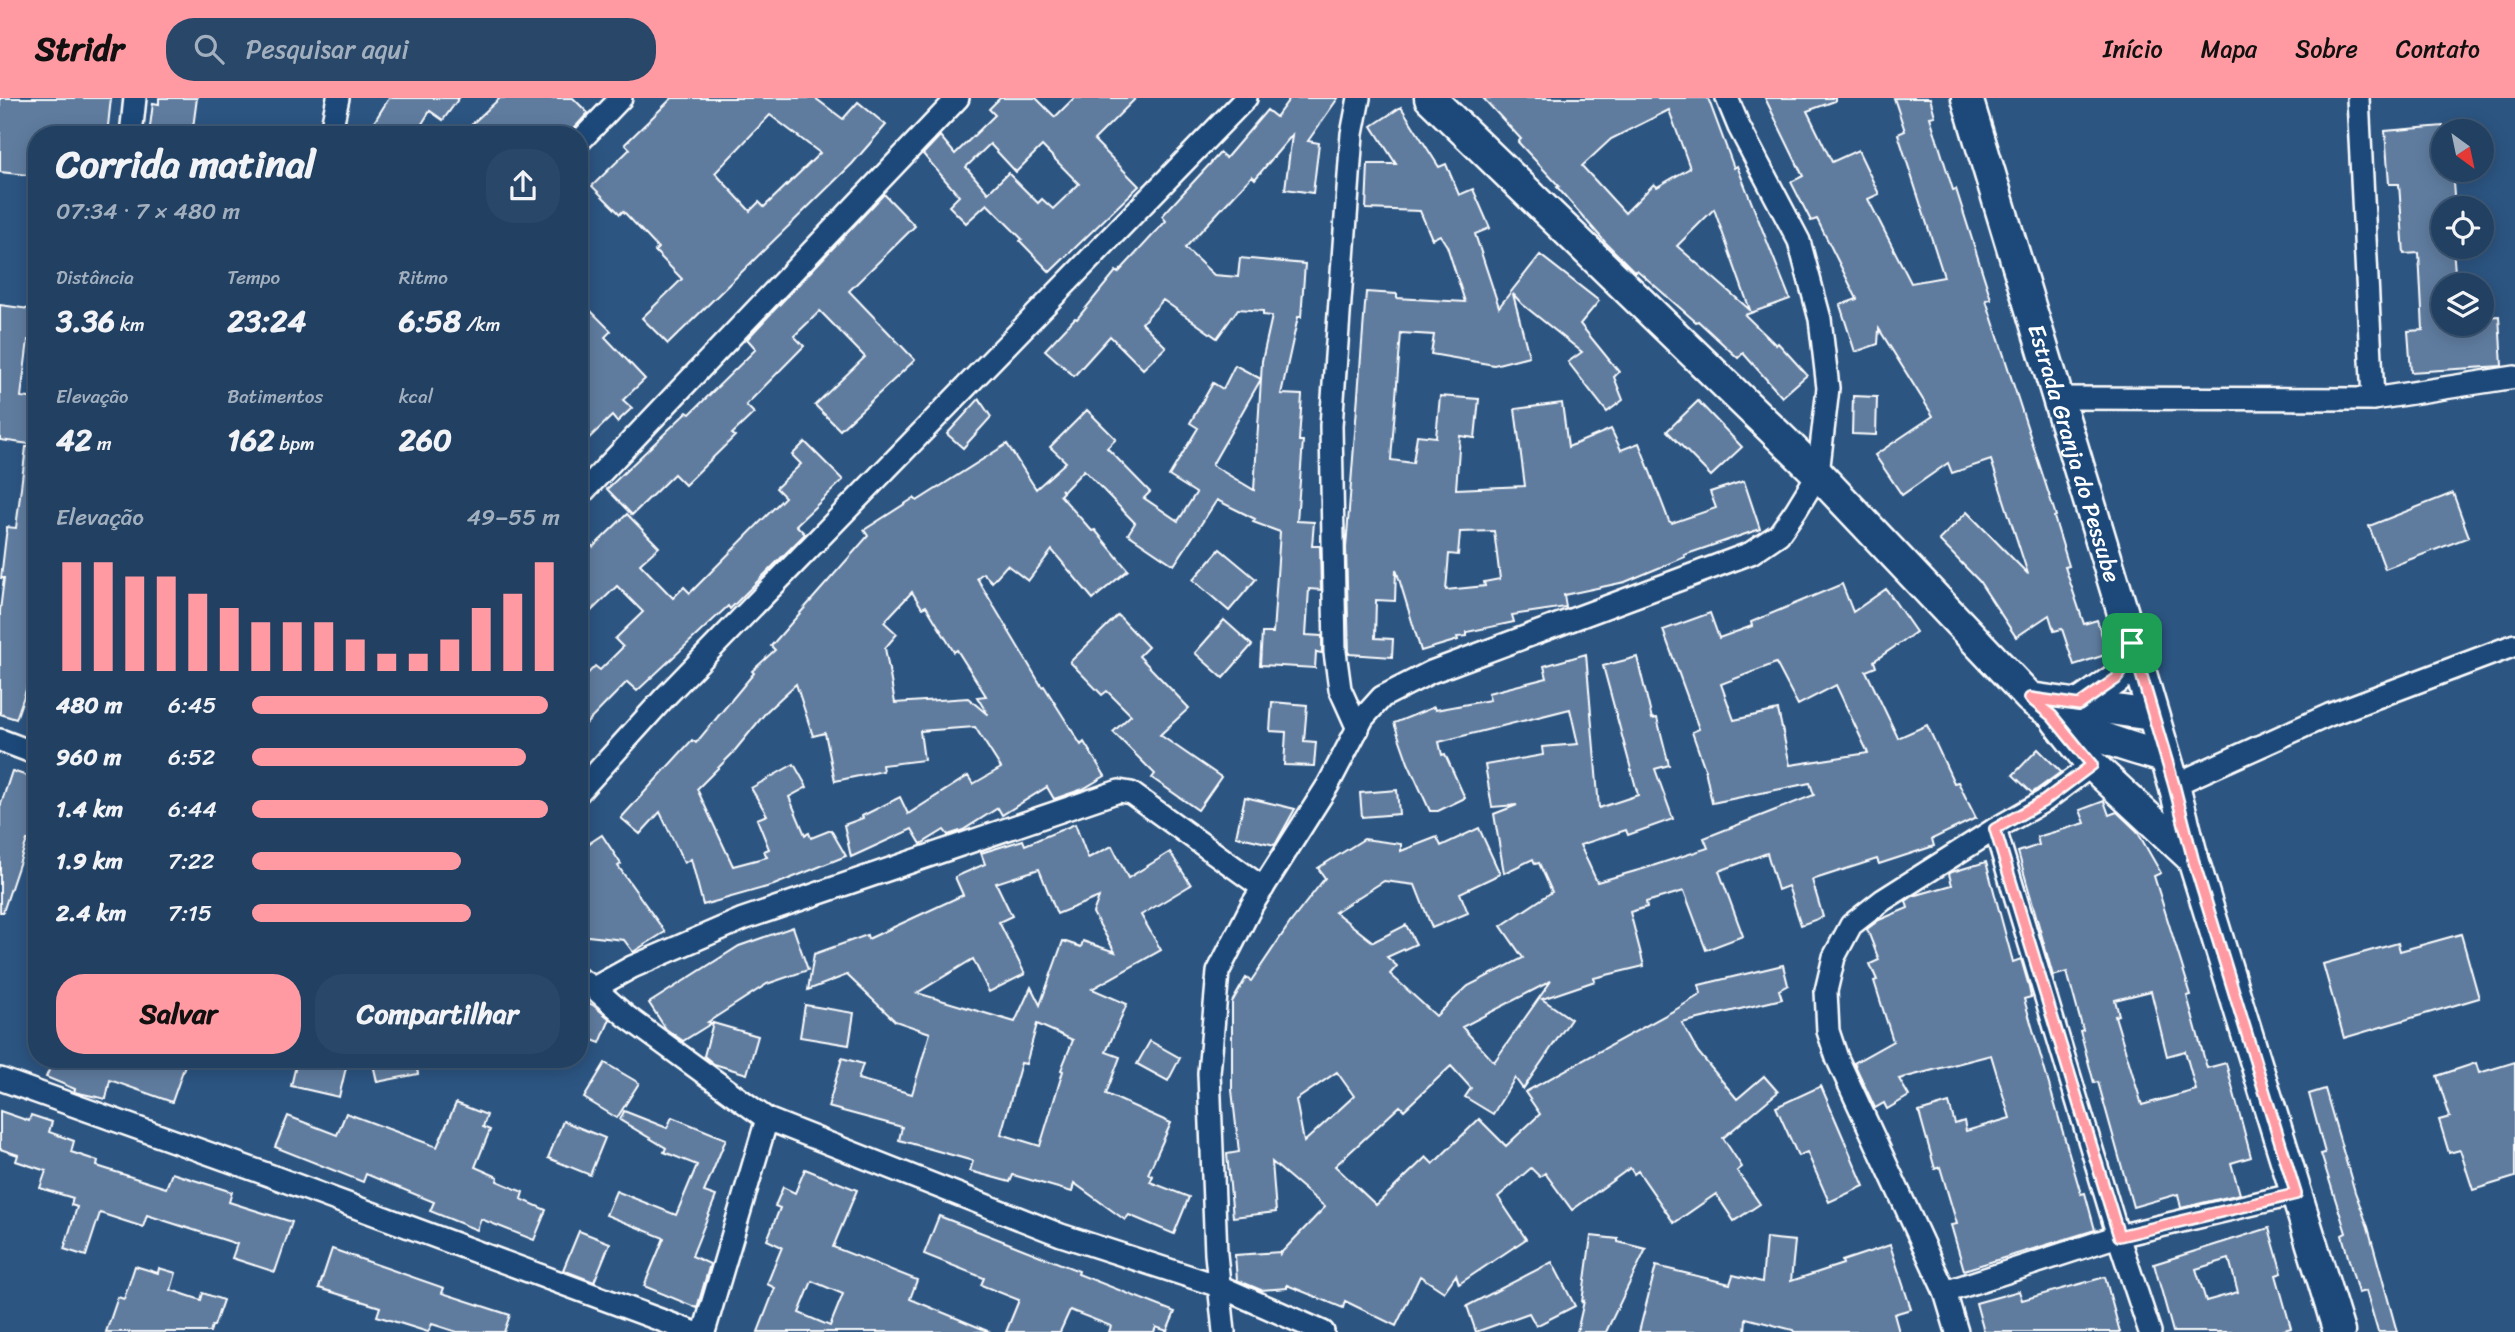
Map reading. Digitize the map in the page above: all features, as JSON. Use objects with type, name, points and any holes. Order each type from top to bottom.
[{"type":"main road","points":[[1430,98],[2054,706],[2095,736],[2164,757]]},
{"type":"main road","name":"Estrada Granja do Pessube","points":[[1966,98],[2132,643],[2193,859],[2339,1332]]},
{"type":"main road","points":[[2054,706],[2116,679],[2130,661],[2132,643]]},
{"type":"main road","points":[[2054,706],[2152,715]]},
{"type":"main road","points":[[2054,706],[2092,765],[2193,859]]},
{"type":"street","points":[[132,126],[135,98]]},
{"type":"street","points":[[332,126],[338,98]]},
{"type":"street","points":[[588,133],[621,98]]},
{"type":"street","points":[[588,487],[958,98]]},
{"type":"street","points":[[588,782],[664,698],[1246,98]]},
{"type":"street","points":[[1358,729],[1340,689],[1335,652],[1331,426],[1352,134],[1359,98]]},
{"type":"street","points":[[1224,1332],[1219,1286],[1209,1073],[1218,972],[1252,905],[1328,785],[1363,718],[1382,697],[1432,671],[1751,553],[1779,534],[1818,474],[1828,388],[1820,319],[1799,241],[1739,127],[1727,98]]},
{"type":"street","points":[[2358,98],[2373,399]]},
{"type":"street","points":[[2056,398],[2373,399],[2515,377]]},
{"type":"street","points":[[2174,785],[2329,715],[2515,645]]},
{"type":"street","points":[[0,740],[28,745]]},
{"type":"street","points":[[1956,1332],[1945,1292],[1837,1058],[1828,1031],[1826,991],[1834,957],[1852,925],[1884,900],[2044,801],[2092,765]]},
{"type":"street","points":[[588,984],[743,919],[1119,791],[1132,793],[1263,888]]},
{"type":"street","points":[[1995,829],[2150,1332]]},
{"type":"street","points":[[588,985],[626,1016],[767,1119],[1061,1235],[1219,1286],[1323,1332]]},
{"type":"street","points":[[0,1079],[693,1332]]},
{"type":"street","points":[[704,1332],[767,1119]]},
{"type":"street","points":[[1945,1292],[2119,1236],[2296,1194]]},
{"type":"building","points":[[0,98],[111,98],[108,126],[28,126],[28,175],[0,172]]},
{"type":"building","points":[[159,98],[197,98],[193,126],[150,126],[153,103],[159,104]]},
{"type":"building","points":[[389,98],[459,98],[443,120],[430,111],[421,126],[373,124]]},
{"type":"building","points":[[500,98],[573,98],[588,113],[576,126],[472,124]]},
{"type":"building","points":[[672,98],[815,98],[843,119],[858,102],[886,125],[852,164],[668,344],[642,318],[682,279],[655,251],[658,248],[623,211],[620,214],[592,186],[630,149],[625,144]],"holes":[[[770,115],[820,153],[764,207],[759,202],[750,211],[715,173]]]},
{"type":"building","points":[[1000,98],[1036,98],[1055,117],[1074,98],[1136,98],[1094,140],[1139,186],[1050,272],[987,204],[966,223],[949,206],[959,196],[923,154],[940,136],[955,154],[995,115],[989,109]],"holes":[[[990,144],[1016,172],[1042,146],[1079,184],[1053,209],[1042,199],[1038,203],[1008,173],[988,193],[966,167]]]},
{"type":"building","points":[[1290,98],[1338,98],[1308,141],[1319,143],[1313,193],[1285,189],[1292,135],[1255,179],[1252,176],[1185,248],[1214,275],[1238,277],[1240,258],[1305,264],[1301,317],[1298,317],[1281,394],[1302,395],[1299,441],[1303,441],[1297,521],[1314,522],[1312,546],[1320,546],[1321,590],[1309,589],[1306,635],[1322,636],[1322,653],[1316,652],[1315,668],[1260,665],[1262,633],[1273,633],[1280,532],[1253,522],[1255,519],[1217,500],[1174,565],[1128,534],[1135,523],[1084,470],[1064,491],[1061,489],[1063,492],[1060,495],[1092,531],[1095,530],[1128,570],[1093,599],[1052,550],[1028,581],[1007,565],[992,582],[983,573],[977,578],[1042,687],[1044,686],[1081,745],[1084,742],[1105,776],[1083,789],[1054,799],[1047,787],[1002,815],[998,808],[963,830],[948,835],[944,830],[921,844],[912,829],[851,857],[844,825],[863,818],[862,816],[900,797],[908,814],[968,776],[973,784],[1001,768],[975,727],[920,731],[924,760],[882,765],[883,771],[835,781],[825,733],[813,736],[796,684],[767,711],[732,754],[697,789],[733,866],[767,857],[764,851],[769,849],[757,819],[767,815],[751,788],[794,764],[807,787],[789,797],[805,835],[809,833],[811,838],[831,830],[846,856],[774,885],[703,905],[691,859],[684,863],[660,812],[640,834],[621,818],[692,740],[696,743],[754,673],[752,671],[775,650],[771,646],[868,536],[864,530],[914,498],[917,501],[1007,444],[1036,489],[1066,462],[1050,447],[1087,410],[1116,439],[1107,448],[1150,492],[1144,498],[1178,521],[1196,493],[1169,476],[1198,428],[1190,423],[1213,383],[1223,389],[1235,365],[1261,379],[1262,361],[1272,316],[1263,315],[1263,311],[1238,309],[1217,338],[1163,300],[1142,323],[1166,347],[1143,369],[1110,336],[1074,376],[1045,350],[1075,318],[1077,319],[1116,271],[1118,273],[1166,221],[1162,216],[1220,153],[1226,158],[1267,110],[1276,117]],"holes":[[[1261,379],[1254,490],[1212,465]],[[912,592],[922,608],[926,606],[954,652],[957,650],[986,696],[977,697],[988,715],[968,698],[895,703],[885,648],[897,634],[884,622]]]},
{"type":"building","points":[[1483,98],[1708,98],[1734,168],[1737,166],[1790,299],[1745,315],[1776,345],[1778,343],[1807,375],[1782,397],[1743,353],[1738,358],[1637,270],[1635,272],[1605,242],[1518,142],[1521,139]],"holes":[[[1669,110],[1690,168],[1657,187],[1654,184],[1625,213],[1582,166],[1611,139]],[[1714,209],[1750,310],[1677,246]]]},
{"type":"building","points":[[1765,98],[1835,98],[1835,101],[1807,111],[1832,162],[1858,150],[1879,194],[1868,199],[1911,283],[1944,277],[1898,134],[1905,131],[1894,98],[1930,98],[1935,116],[1930,117],[1991,299],[1986,300],[2056,516],[2054,517],[2069,566],[2065,567],[2084,624],[2097,620],[2108,654],[2074,665],[2062,629],[2054,631],[2049,615],[2016,637],[1979,581],[1939,540],[1967,512],[2028,574],[1991,460],[1952,473],[1948,463],[1902,495],[1875,455],[1933,416],[1879,329],[1878,344],[1855,352],[1840,305],[1857,299],[1817,219],[1811,221],[1791,182],[1803,176]]},
{"type":"building","points":[[1401,107],[1439,167],[1446,164],[1459,195],[1473,189],[1490,228],[1475,234],[1499,307],[1540,255],[1599,301],[1580,324],[1619,372],[1614,377],[1623,400],[1607,412],[1568,362],[1582,352],[1513,294],[1529,356],[1494,365],[1431,354],[1434,335],[1401,333],[1391,460],[1413,463],[1417,435],[1436,437],[1440,396],[1479,399],[1475,438],[1460,436],[1456,489],[1525,486],[1515,409],[1562,403],[1568,447],[1611,429],[1621,450],[1639,443],[1672,523],[1716,508],[1710,492],[1744,481],[1760,529],[1684,555],[1685,557],[1625,582],[1564,595],[1566,607],[1512,615],[1514,622],[1467,632],[1467,636],[1457,637],[1458,640],[1421,651],[1396,569],[1395,601],[1376,600],[1375,638],[1393,639],[1392,657],[1349,654],[1346,548],[1366,292],[1397,294],[1397,298],[1465,302],[1447,246],[1440,235],[1432,239],[1420,211],[1366,209],[1368,164],[1396,164],[1372,126]],"holes":[[[1494,531],[1500,579],[1484,582],[1485,586],[1446,590],[1449,554],[1458,555],[1460,532]]]},
{"type":"building","points":[[2431,127],[2431,182],[2453,182],[2454,196],[2431,196],[2431,259],[2454,259],[2455,273],[2431,273],[2431,336],[2494,336],[2494,316],[2499,316],[2502,366],[2411,372],[2408,331],[2423,330],[2419,253],[2404,254],[2399,184],[2389,184],[2385,131]]},
{"type":"building","points":[[884,194],[915,226],[849,291],[915,360],[840,430],[815,405],[865,357],[820,311],[794,336],[804,346],[746,405],[754,413],[732,434],[735,436],[685,485],[674,474],[632,515],[607,489],[687,412],[690,414],[756,349],[747,339]]},
{"type":"building","points":[[0,305],[28,309],[28,340],[21,397],[28,398],[28,444],[0,440]]},
{"type":"building","points":[[588,308],[611,331],[605,337],[645,379],[623,400],[632,408],[617,422],[612,416],[588,439]]},
{"type":"building","points":[[1853,396],[1877,397],[1876,435],[1852,434]]},
{"type":"building","points":[[979,399],[991,417],[963,448],[947,434]]},
{"type":"building","points":[[1698,401],[1742,447],[1711,476],[1667,431]]},
{"type":"building","points":[[805,442],[843,480],[796,525],[805,534],[730,609],[728,606],[637,691],[627,682],[588,722],[588,673],[595,666],[600,670],[623,647],[615,639],[643,612],[617,586],[588,614],[588,542],[593,547],[627,514],[659,547],[640,564],[673,598],[684,587],[690,593],[785,497],[776,488],[801,464],[792,455]]},
{"type":"building","points":[[28,447],[28,684],[16,719],[0,714],[0,611],[7,527],[16,528]]},
{"type":"building","points":[[2453,493],[2469,537],[2385,569],[2369,526]]},
{"type":"building","points":[[1220,549],[1256,579],[1229,611],[1193,580]]},
{"type":"building","points":[[1842,584],[1853,612],[1886,589],[1916,632],[1874,661],[1876,667],[1866,671],[1898,738],[1927,725],[1954,783],[1958,782],[1976,818],[1932,839],[1934,846],[1879,864],[1877,859],[1812,880],[1823,917],[1801,925],[1788,886],[1778,890],[1767,853],[1719,871],[1743,936],[1706,950],[1684,891],[1646,902],[1647,907],[1630,912],[1644,966],[1594,978],[1595,981],[1542,999],[1571,1019],[1523,1089],[1515,1078],[1493,1114],[1465,1097],[1471,1088],[1451,1066],[1404,1110],[1400,1106],[1335,1166],[1376,1205],[1426,1157],[1433,1164],[1479,1119],[1506,1146],[1540,1114],[1525,1092],[1675,1010],[1701,994],[1699,985],[1783,965],[1788,985],[1779,990],[1782,999],[1682,1023],[1698,1052],[1737,1099],[1764,1076],[1778,1092],[1723,1138],[1742,1167],[1737,1171],[1760,1204],[1734,1221],[1716,1194],[1674,1223],[1638,1171],[1634,1174],[1630,1168],[1572,1210],[1545,1173],[1540,1177],[1531,1168],[1498,1197],[1526,1239],[1459,1284],[1456,1275],[1444,1292],[1420,1276],[1396,1326],[1345,1301],[1343,1308],[1287,1285],[1287,1288],[1261,1290],[1237,1280],[1235,1255],[1280,1254],[1325,1207],[1272,1162],[1276,1212],[1233,1217],[1227,1154],[1239,1152],[1232,1090],[1232,1002],[1246,978],[1251,981],[1290,923],[1325,878],[1318,868],[1364,839],[1401,844],[1401,851],[1437,837],[1441,846],[1479,828],[1500,874],[1460,893],[1468,913],[1432,928],[1415,885],[1384,881],[1335,912],[1373,942],[1406,925],[1416,944],[1387,957],[1397,966],[1390,974],[1436,1016],[1468,986],[1523,958],[1501,926],[1552,892],[1539,863],[1535,864],[1533,859],[1504,873],[1494,814],[1517,805],[1492,807],[1485,765],[1543,755],[1542,747],[1578,744],[1570,709],[1439,742],[1442,755],[1445,754],[1465,798],[1438,811],[1430,811],[1408,763],[1394,723],[1434,707],[1435,710],[1490,700],[1488,693],[1547,678],[1544,666],[1586,654],[1599,808],[1638,795],[1603,666],[1637,657],[1652,719],[1657,718],[1669,765],[1655,769],[1673,819],[1628,835],[1626,830],[1580,845],[1597,882],[1708,848],[1704,838],[1814,795],[1810,783],[1712,803],[1705,769],[1692,732],[1699,729],[1663,630],[1710,613],[1719,638],[1752,626],[1751,622]],"holes":[[[1776,663],[1798,705],[1836,685],[1868,753],[1790,765],[1778,710],[1734,720],[1721,684]],[[1551,981],[1494,1062],[1462,1027]],[[1337,1072],[1354,1096],[1304,1142],[1296,1100]]]},
{"type":"building","points":[[1118,615],[1148,647],[1139,656],[1189,708],[1160,735],[1221,777],[1198,810],[1152,778],[1155,774],[1113,732],[1131,715],[1107,691],[1102,695],[1070,662]]},
{"type":"building","points":[[1224,620],[1252,645],[1223,678],[1195,653]]},
{"type":"building","points":[[1272,702],[1307,705],[1304,741],[1316,742],[1314,766],[1284,765],[1286,732],[1270,731]]},
{"type":"building","points":[[2038,749],[2061,772],[2032,793],[2013,775]]},
{"type":"building","points":[[12,771],[28,776],[28,840],[3,912],[0,912],[0,807]]},
{"type":"building","points":[[1397,790],[1399,814],[1362,817],[1360,793]]},
{"type":"building","points":[[1245,797],[1295,809],[1275,845],[1236,836]]},
{"type":"building","points":[[2104,801],[2109,815],[2117,812],[2137,831],[2161,873],[2154,876],[2191,995],[2187,996],[2207,1068],[2226,1063],[2251,1157],[2231,1163],[2240,1194],[2181,1208],[2178,1194],[2133,1207],[2098,1082],[2094,1083],[2067,972],[2053,976],[2018,852],[2039,845],[2037,837],[2085,823],[2080,810]],"holes":[[[2151,991],[2167,1056],[2185,1051],[2196,1090],[2142,1105],[2115,1016],[2119,1015],[2115,1000]]]},
{"type":"building","points":[[1075,824],[1088,858],[1112,846],[1128,878],[1170,852],[1191,885],[1141,915],[1161,950],[1092,989],[1127,1004],[1106,1052],[1120,1057],[1106,1094],[1171,1123],[1148,1174],[1153,1176],[1150,1182],[1189,1197],[1174,1234],[1129,1215],[1125,1220],[1074,1183],[1072,1192],[1013,1175],[1010,1182],[970,1171],[973,1161],[899,1140],[902,1127],[828,1107],[842,1058],[863,1064],[858,1079],[912,1094],[930,1033],[895,1021],[847,975],[808,990],[814,954],[867,935],[868,939],[963,895],[955,877],[985,864],[981,853],[1023,840],[1025,845]],"holes":[[[1039,869],[1057,914],[1099,897],[1093,913],[1115,952],[1083,941],[1081,947],[1063,941],[1040,1005],[1031,987],[1015,1022],[917,993],[973,959],[989,992],[1025,974],[999,922],[1012,916],[996,883]],[[1037,1024],[1073,1040],[1061,1070],[1063,1071],[1040,1146],[1001,1134],[1021,1063],[1026,1064]]]},
{"type":"building","points":[[602,835],[621,864],[618,866],[665,932],[633,952],[624,940],[588,936],[588,844]]},
{"type":"building","points":[[1986,862],[2013,962],[2021,959],[2031,997],[2024,999],[2081,1194],[2085,1193],[2095,1230],[1964,1270],[1951,1225],[1957,1224],[1940,1167],[1935,1169],[1919,1112],[1949,1103],[1955,1124],[1964,1121],[1966,1131],[2010,1118],[1991,1055],[1899,1079],[1909,1096],[1887,1109],[1884,1103],[1875,1108],[1854,1063],[1893,1041],[1874,981],[1877,980],[1870,964],[1879,960],[1867,929],[1879,920],[1908,908],[1906,901],[1913,896],[1952,885],[1949,874],[1952,872]]},
{"type":"building","points":[[793,927],[808,970],[767,984],[683,1041],[666,1029],[649,1003],[739,946]]},
{"type":"building","points":[[2461,934],[2479,998],[2344,1038],[2323,964],[2398,943],[2400,951]]},
{"type":"building","points":[[588,1003],[610,1019],[600,1043],[588,1038]]},
{"type":"building","points":[[805,1005],[854,1013],[849,1045],[800,1037]]},
{"type":"building","points":[[713,1023],[758,1036],[747,1074],[714,1064],[704,1056]]},
{"type":"building","points":[[1150,1041],[1180,1058],[1168,1081],[1137,1064]]},
{"type":"building","points":[[2515,1062],[2515,1177],[2473,1190],[2460,1150],[2449,1153],[2439,1120],[2450,1117],[2437,1076],[2476,1063],[2479,1073]]},
{"type":"building","points":[[605,1063],[639,1083],[617,1118],[584,1098]]},
{"type":"building","points":[[50,1068],[184,1068],[172,1102],[110,1080],[106,1099],[74,1092],[75,1089],[46,1077]]},
{"type":"building","points":[[295,1068],[346,1068],[339,1097],[291,1086]]},
{"type":"building","points":[[374,1068],[417,1068],[418,1074],[377,1082]]},
{"type":"building","points":[[1821,1086],[1864,1186],[1829,1202],[1807,1152],[1798,1156],[1776,1107]]},
{"type":"building","points":[[2325,1089],[2397,1332],[2378,1332],[2366,1291],[2358,1293],[2342,1235],[2346,1233],[2321,1154],[2325,1153],[2309,1094]]},
{"type":"building","points":[[456,1103],[487,1115],[483,1127],[490,1130],[475,1167],[498,1177],[497,1181],[523,1192],[521,1199],[546,1210],[534,1240],[481,1219],[477,1230],[430,1211],[434,1202],[366,1174],[363,1182],[275,1147],[288,1116],[337,1135],[346,1113],[437,1147]]},
{"type":"building","points":[[0,1111],[29,1121],[31,1115],[52,1122],[49,1132],[74,1141],[71,1152],[98,1161],[97,1166],[166,1188],[172,1173],[232,1192],[229,1202],[292,1222],[275,1272],[232,1258],[237,1244],[147,1215],[143,1227],[100,1213],[86,1256],[64,1249],[77,1207],[71,1205],[73,1198],[40,1188],[46,1171],[16,1161],[18,1155],[0,1149]]},
{"type":"building","points":[[624,1111],[667,1128],[672,1117],[726,1139],[704,1192],[716,1196],[692,1256],[710,1264],[697,1308],[644,1286],[664,1238],[606,1215],[616,1191],[676,1215],[697,1165],[664,1152],[666,1148],[620,1120]]},
{"type":"building","points":[[563,1121],[605,1138],[590,1175],[548,1158]]},
{"type":"building","points":[[805,1169],[857,1190],[833,1247],[917,1280],[910,1299],[990,1332],[758,1332],[775,1288],[767,1284],[782,1247],[767,1240],[780,1208],[775,1206],[783,1187],[795,1193]],"holes":[[[812,1281],[843,1294],[830,1326],[799,1313]]]},
{"type":"building","points":[[939,1216],[1175,1312],[1167,1331],[1156,1327],[1154,1332],[1109,1332],[1111,1326],[1070,1310],[1060,1332],[1006,1332],[1019,1300],[981,1285],[984,1278],[924,1254]]},
{"type":"building","points":[[2269,1228],[2282,1273],[2276,1275],[2291,1328],[2278,1332],[2173,1332],[2154,1264]],"holes":[[[2229,1259],[2238,1292],[2206,1301],[2196,1269]]]},
{"type":"building","points":[[579,1231],[610,1243],[594,1282],[563,1270]]},
{"type":"building","points":[[1591,1236],[1618,1239],[1618,1242],[1646,1249],[1606,1332],[1577,1332],[1584,1301],[1582,1302]]},
{"type":"building","points":[[1766,1238],[1795,1241],[1791,1281],[1890,1245],[1911,1309],[1894,1314],[1899,1332],[1794,1332],[1746,1318],[1745,1332],[1639,1332],[1656,1266],[1730,1284],[1733,1275],[1762,1282]]},
{"type":"building","points":[[332,1249],[444,1288],[442,1293],[510,1315],[504,1332],[457,1332],[432,1324],[428,1332],[377,1316],[380,1307],[319,1288]]},
{"type":"building","points":[[1552,1262],[1575,1306],[1536,1326],[1529,1313],[1476,1332],[1467,1306]]},
{"type":"building","points":[[135,1266],[158,1273],[159,1268],[176,1273],[171,1290],[201,1300],[203,1293],[223,1300],[210,1332],[106,1332],[118,1297],[124,1299]]},
{"type":"building","points":[[2105,1277],[2120,1332],[1984,1332],[1976,1303],[2019,1291],[2022,1300]]},
{"type":"route","points":[[2132,643],[2193,859],[2296,1194],[2119,1236],[1995,829],[2044,801],[2092,765],[2052,716],[2030,698],[2079,705],[2116,679],[2130,661],[2132,643]]}]
